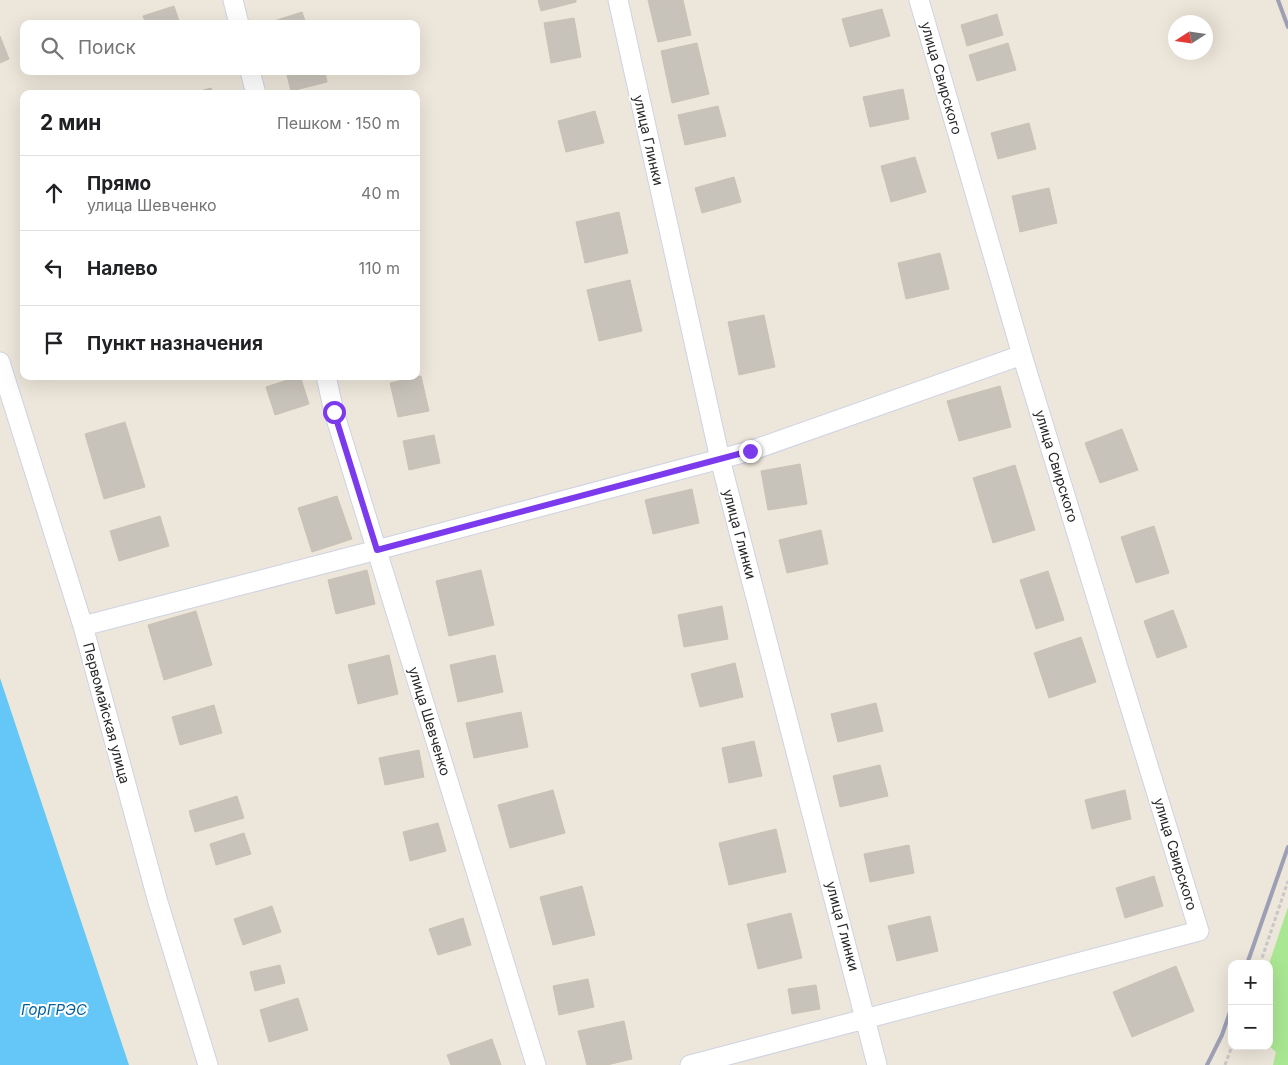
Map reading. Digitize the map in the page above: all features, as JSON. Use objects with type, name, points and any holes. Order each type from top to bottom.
[{"type":"street","points":[[233,0],[238,20]]},
{"type":"street","name":"улица Глинки","points":[[618,0],[720,459],[867,1019],[877,1065]]},
{"type":"street","name":"улица Свирского","points":[[867,1019],[1200,931],[1022,355],[919,0]]},
{"type":"street","points":[[251,75],[255,90]]},
{"type":"street","points":[[84,626],[750,451],[1022,355]]},
{"type":"street","name":"Первомайская улица","points":[[0,362],[84,626],[158,902],[208,1065]]},
{"type":"street","name":"улица Шевченко","points":[[327,380],[377,550],[536,1065]]},
{"type":"street","points":[[690,1065],[867,1019]]},
{"type":"path","points":[[1261,960],[1288,880]]},
{"type":"path","points":[[1225,1065],[1231,1050]]},
{"type":"green space","points":[[1288,907],[1288,1065],[1273,1065],[1276,1052],[1273,1049],[1273,960],[1270,960]]},
{"type":"water","name":"ГорГРЭС","points":[[0,678],[129,1065],[0,1065]]},
{"type":"building","points":[[538,0],[576,0],[576,2],[541,11]]},
{"type":"building","points":[[648,0],[683,0],[691,35],[658,42]]},
{"type":"building","points":[[174,6],[179,20],[144,20],[143,16]]},
{"type":"building","points":[[882,9],[890,36],[850,47],[842,19]]},
{"type":"building","points":[[302,12],[305,20],[277,20]]},
{"type":"building","points":[[997,14],[1003,35],[967,46],[961,25]]},
{"type":"building","points":[[574,18],[581,57],[551,63],[544,23]]},
{"type":"building","points":[[0,36],[9,59],[0,63]]},
{"type":"building","points":[[697,43],[709,94],[672,103],[661,51]]},
{"type":"building","points":[[1008,43],[1016,70],[977,81],[969,55]]},
{"type":"building","points":[[287,75],[326,75],[327,82],[291,90]]},
{"type":"building","points":[[903,89],[909,119],[870,127],[863,97]]},
{"type":"building","points":[[718,106],[726,136],[685,145],[678,115]]},
{"type":"building","points":[[595,111],[604,143],[566,152],[558,121]]},
{"type":"building","points":[[1029,123],[1036,149],[998,159],[991,133]]},
{"type":"building","points":[[915,157],[926,192],[891,202],[881,166]]},
{"type":"building","points":[[734,177],[741,202],[702,213],[695,188]]},
{"type":"building","points":[[1049,188],[1057,223],[1020,232],[1012,196]]},
{"type":"building","points":[[619,212],[628,253],[585,263],[576,222]]},
{"type":"building","points":[[940,253],[949,289],[906,299],[898,263]]},
{"type":"building","points":[[630,280],[642,331],[599,341],[587,290]]},
{"type":"building","points":[[764,315],[775,367],[739,375],[728,322]]},
{"type":"building","points":[[420,376],[429,411],[398,417],[390,383],[403,380],[420,380]]},
{"type":"building","points":[[288,380],[301,380],[309,404],[275,415],[266,387]]},
{"type":"building","points":[[1000,386],[1011,427],[959,441],[947,401]]},
{"type":"building","points":[[125,422],[145,487],[104,499],[85,434]]},
{"type":"building","points":[[1122,429],[1138,470],[1100,483],[1085,443]]},
{"type":"building","points":[[434,435],[440,463],[409,470],[403,441]]},
{"type":"building","points":[[800,464],[807,504],[768,510],[761,471]]},
{"type":"building","points":[[1015,465],[1035,530],[993,543],[973,478]]},
{"type":"building","points":[[692,489],[699,523],[653,534],[645,500]]},
{"type":"building","points":[[337,496],[352,539],[312,552],[298,508]]},
{"type":"building","points":[[160,516],[169,546],[119,561],[110,531]]},
{"type":"building","points":[[1154,526],[1169,573],[1136,583],[1121,537]]},
{"type":"building","points":[[821,530],[828,564],[787,573],[779,540]]},
{"type":"building","points":[[367,570],[375,604],[336,614],[328,580]]},
{"type":"building","points":[[481,570],[494,625],[449,636],[436,581]]},
{"type":"building","points":[[1048,571],[1064,620],[1036,629],[1020,580]]},
{"type":"building","points":[[722,606],[728,639],[684,647],[678,615]]},
{"type":"building","points":[[1173,610],[1187,647],[1157,658],[1144,621]]},
{"type":"building","points":[[196,611],[212,665],[164,680],[148,625]]},
{"type":"building","points":[[1081,637],[1096,682],[1049,698],[1034,653]]},
{"type":"building","points":[[389,655],[398,694],[358,704],[348,665]]},
{"type":"building","points":[[495,655],[503,692],[458,702],[450,665]]},
{"type":"building","points":[[735,663],[743,697],[700,707],[691,674]]},
{"type":"building","points":[[876,703],[883,731],[838,742],[831,714]]},
{"type":"building","points":[[214,705],[222,733],[180,745],[172,717]]},
{"type":"building","points":[[521,712],[528,747],[474,758],[466,723]]},
{"type":"building","points":[[754,741],[762,776],[729,783],[722,748]]},
{"type":"building","points":[[419,750],[424,777],[385,785],[379,758]]},
{"type":"building","points":[[880,765],[888,796],[840,807],[833,776]]},
{"type":"building","points":[[553,790],[565,833],[510,848],[498,805]]},
{"type":"building","points":[[1125,790],[1131,819],[1092,829],[1085,800]]},
{"type":"building","points":[[237,796],[244,818],[195,832],[189,811]]},
{"type":"building","points":[[438,823],[446,851],[410,861],[403,832]]},
{"type":"building","points":[[776,829],[786,872],[729,885],[719,843]]},
{"type":"building","points":[[244,833],[251,854],[216,865],[210,844]]},
{"type":"building","points":[[909,845],[914,873],[870,882],[864,854]]},
{"type":"building","points":[[1154,876],[1163,906],[1125,918],[1116,888]]},
{"type":"building","points":[[582,886],[595,935],[553,945],[540,897]]},
{"type":"building","points":[[272,906],[281,932],[243,945],[234,919]]},
{"type":"building","points":[[791,913],[802,958],[758,969],[747,924]]},
{"type":"building","points":[[930,916],[938,951],[897,961],[888,926]]},
{"type":"building","points":[[463,918],[471,945],[438,955],[429,929]]},
{"type":"building","points":[[280,965],[285,983],[255,991],[250,972]]},
{"type":"building","points":[[1176,966],[1194,1011],[1132,1037],[1113,992]]},
{"type":"building","points":[[588,979],[594,1007],[559,1015],[553,986]]},
{"type":"building","points":[[816,985],[820,1009],[792,1014],[788,989]]},
{"type":"building","points":[[298,998],[308,1030],[269,1042],[260,1010]]},
{"type":"building","points":[[624,1021],[632,1059],[607,1065],[587,1065],[578,1031]]},
{"type":"building","points":[[492,1039],[501,1065],[451,1065],[447,1055]]},
{"type":"railway","points":[[1278,0],[1288,27]]},
{"type":"railway","points":[[1248,960],[1288,847]]},
{"type":"railway","points":[[1207,1065],[1222,1035],[1228,1018]]},
{"type":"route","points":[[334,412],[377,550],[750,451]]}]
